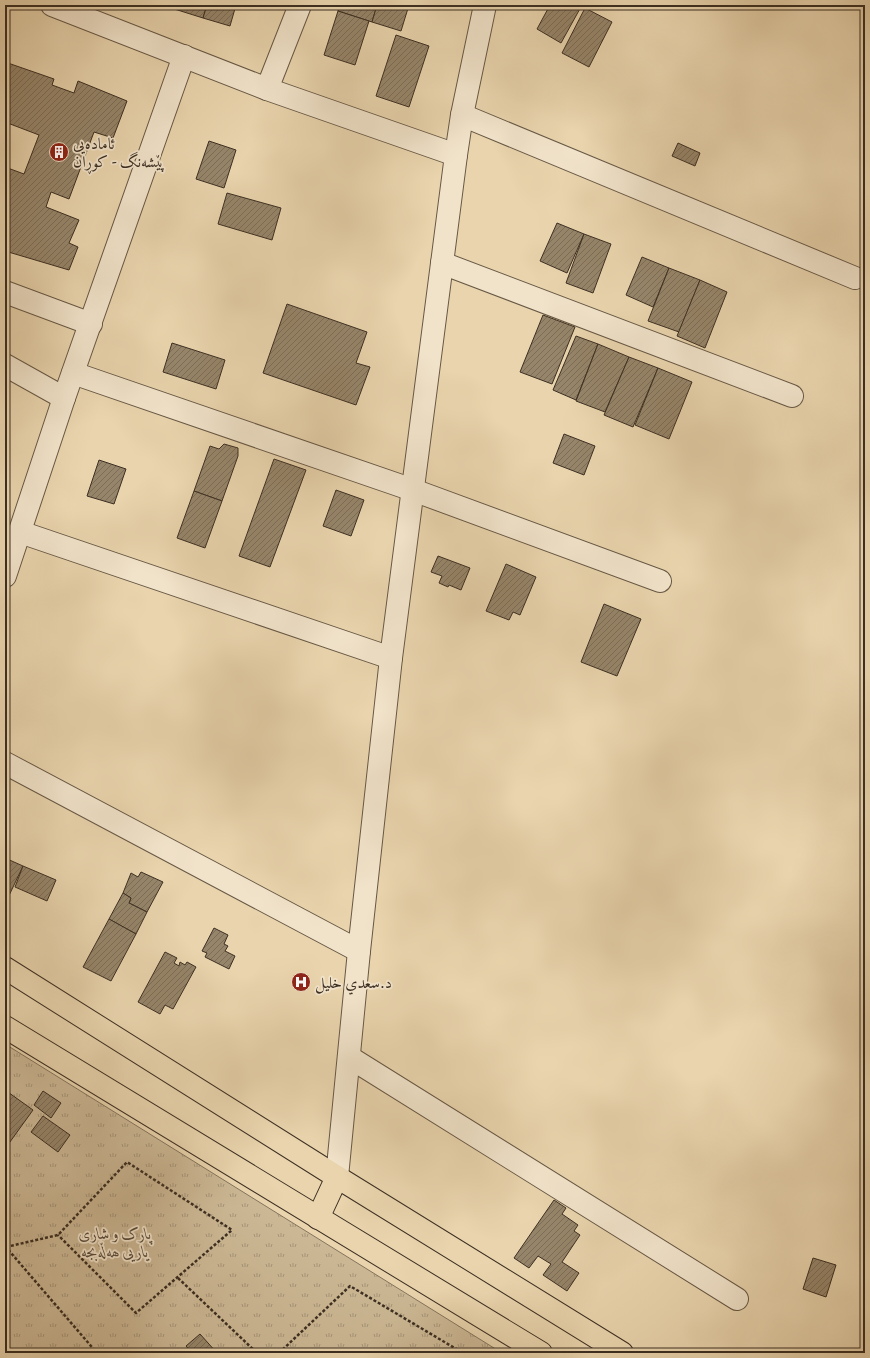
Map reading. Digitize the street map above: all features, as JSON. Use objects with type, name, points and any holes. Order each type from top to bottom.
[{"type":"main road","points":[[5,968],[337,1178],[622,1353]]},
{"type":"main road","points":[[5,1027],[541,1353]]},
{"type":"main road","points":[[318,1218],[337,1178]]},
{"type":"street","points":[[52,5],[267,89],[456,155]]},
{"type":"street","points":[[267,89],[300,5]]},
{"type":"street","points":[[337,1178],[359,952],[391,658],[456,155],[462,115],[485,5]]},
{"type":"street","points":[[6,567],[20,532],[64,398],[184,56]]},
{"type":"street","points":[[462,115],[855,278]]},
{"type":"street","points":[[442,263],[792,396]]},
{"type":"street","points":[[5,292],[91,324]]},
{"type":"street","points":[[5,365],[64,398]]},
{"type":"street","points":[[73,373],[413,490],[660,581]]},
{"type":"street","points":[[20,532],[391,658]]},
{"type":"street","points":[[5,763],[359,952]]},
{"type":"street","points":[[349,1057],[737,1299]]},
{"type":"path","points":[[58,1235],[136,1313],[232,1230],[127,1162],[58,1235],[6,1246],[97,1353]]},
{"type":"path","points":[[178,1278],[257,1353]]},
{"type":"path","points":[[279,1353],[350,1286],[463,1353]]},
{"type":"green space","name":"پارک و شاری یاریی ھەڵەبجە","points":[[5,1044],[502,1353],[5,1353]]},
{"type":"building","points":[[168,5],[207,5],[203,18],[168,7]]},
{"type":"building","points":[[207,5],[236,5],[230,26],[203,18]]},
{"type":"building","points":[[339,5],[377,5],[372,22],[338,11]]},
{"type":"building","points":[[377,5],[409,5],[401,31],[372,22]]},
{"type":"building","points":[[550,5],[582,5],[561,43],[537,29]]},
{"type":"building","points":[[585,8],[612,22],[589,67],[562,53]]},
{"type":"building","points":[[338,11],[369,21],[355,65],[324,55]]},
{"type":"building","points":[[396,35],[429,46],[409,107],[376,96]]},
{"type":"building","name":"ئامادەیی پێشەنگ - کوڕان","points":[[5,62],[54,79],[52,85],[74,93],[78,81],[127,101],[113,138],[94,132],[69,199],[51,192],[46,207],[79,220],[69,243],[78,247],[69,270],[5,251],[5,167],[24,174],[39,135],[5,122]]},
{"type":"building","points":[[209,141],[236,150],[224,188],[196,179]]},
{"type":"building","points":[[678,143],[700,153],[695,166],[672,156]]},
{"type":"building","points":[[227,193],[281,208],[272,240],[218,224]]},
{"type":"building","points":[[557,223],[584,234],[567,273],[540,261]]},
{"type":"building","points":[[584,234],[611,244],[593,293],[566,283]]},
{"type":"building","points":[[642,257],[669,268],[653,307],[626,295]]},
{"type":"building","points":[[669,268],[700,280],[679,332],[648,321]]},
{"type":"building","points":[[700,280],[727,292],[705,348],[677,336]]},
{"type":"building","points":[[287,304],[367,332],[356,363],[370,367],[356,405],[263,373]]},
{"type":"building","points":[[543,315],[575,327],[552,384],[520,372]]},
{"type":"building","points":[[576,336],[598,344],[576,400],[553,390]]},
{"type":"building","points":[[172,343],[225,360],[216,389],[163,372]]},
{"type":"building","points":[[598,344],[629,357],[605,412],[576,401]]},
{"type":"building","points":[[629,357],[658,368],[633,427],[604,415]]},
{"type":"building","points":[[658,368],[692,382],[669,439],[635,425]]},
{"type":"building","points":[[564,434],[595,446],[584,475],[553,463]]},
{"type":"building","points":[[224,444],[238,448],[238,456],[222,501],[194,491],[210,446],[219,449]]},
{"type":"building","points":[[274,459],[306,470],[270,567],[239,556]]},
{"type":"building","points":[[99,460],[126,469],[114,504],[87,496]]},
{"type":"building","points":[[336,490],[364,500],[351,536],[323,526]]},
{"type":"building","points":[[194,491],[222,501],[205,548],[177,538]]},
{"type":"building","points":[[438,556],[470,568],[461,590],[439,583],[442,576],[431,572]]},
{"type":"building","points":[[506,564],[536,577],[520,615],[513,612],[509,620],[486,611]]},
{"type":"building","points":[[604,604],[641,619],[617,676],[581,662]]},
{"type":"building","points":[[5,858],[23,866],[5,904]]},
{"type":"building","points":[[23,866],[56,880],[47,901],[15,887]]},
{"type":"building","points":[[141,872],[163,882],[147,912],[129,903],[131,898],[123,893],[131,873],[138,877]]},
{"type":"building","points":[[123,893],[131,898],[129,903],[147,912],[136,934],[109,919]]},
{"type":"building","points":[[109,919],[136,934],[111,981],[83,967]]},
{"type":"building","points":[[214,928],[228,935],[224,944],[228,946],[225,951],[235,956],[229,969],[205,957],[207,953],[202,951]]},
{"type":"building","points":[[165,952],[177,958],[174,963],[179,966],[180,962],[185,965],[187,962],[196,967],[173,1009],[165,1005],[160,1014],[138,1002]]},
{"type":"building","points":[[5,1090],[33,1110],[7,1146],[5,1144]]},
{"type":"building","points":[[43,1091],[61,1103],[51,1118],[34,1105]]},
{"type":"building","points":[[43,1116],[70,1135],[58,1152],[31,1132]]},
{"type":"building","points":[[554,1200],[566,1208],[562,1214],[578,1225],[574,1231],[580,1235],[562,1262],[579,1273],[567,1291],[543,1275],[551,1264],[538,1256],[529,1268],[514,1258]]},
{"type":"building","points":[[813,1258],[836,1265],[826,1297],[803,1289]]},
{"type":"building","points":[[200,1334],[217,1353],[192,1353],[186,1346]]},
{"type":"place","name":"ئامادەیی پێشەنگ - کوڕان","points":[[59,152]]},
{"type":"place","name":"د.سعدي خليل","points":[[301,982]]}]
